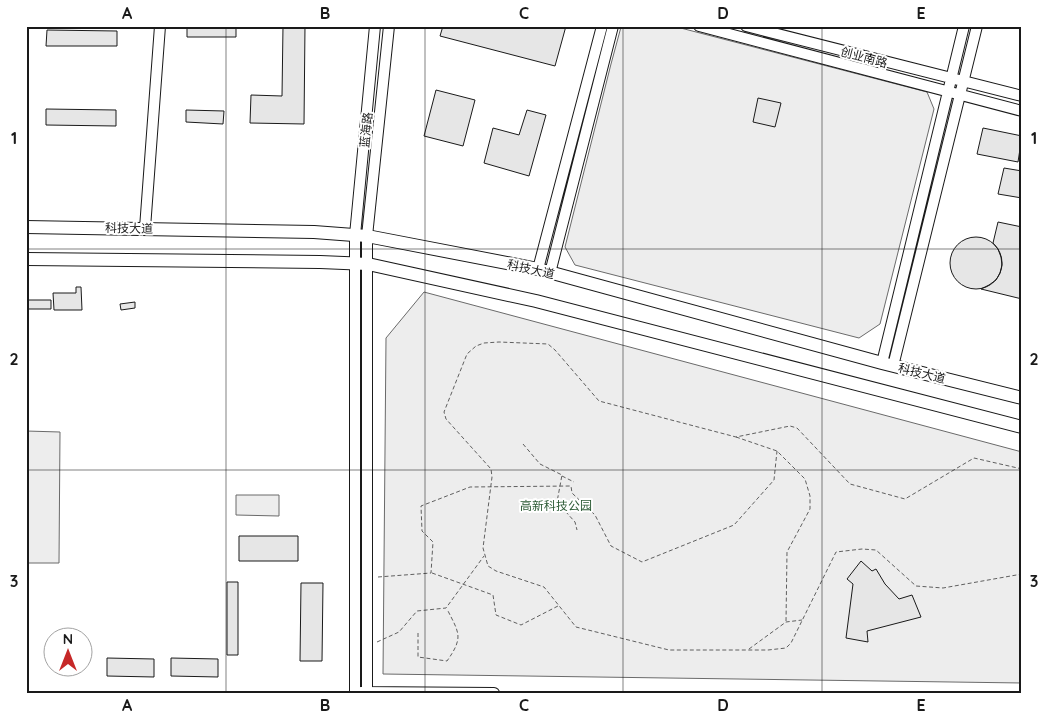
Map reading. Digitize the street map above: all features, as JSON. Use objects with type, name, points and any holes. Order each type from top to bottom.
[{"type":"main road","name":"科技大道","points":[[26,227],[145,228],[361,235],[544,271],[887,365],[1022,398]]},
{"type":"main road","points":[[26,259],[368,264],[536,301],[1022,427]]},
{"type":"street","points":[[145,228],[160,26]]},
{"type":"street","name":"蓝海路","points":[[361,235],[375,26]]},
{"type":"street","name":"蓝海路","points":[[361,235],[389,26]]},
{"type":"street","points":[[544,271],[602,26]]},
{"type":"street","points":[[544,271],[612,26]]},
{"type":"street","name":"创业南路","points":[[699,26],[1022,111]]},
{"type":"street","name":"创业南路","points":[[746,26],[1022,96]]},
{"type":"street","points":[[887,365],[964,26]]},
{"type":"street","points":[[887,365],[977,26]]},
{"type":"street","points":[[361,235],[355,263],[354,692],[494,693]]},
{"type":"street","points":[[361,235],[368,264],[367,692]]},
{"type":"path","points":[[786,622],[787,552],[810,508],[810,496],[805,479],[777,451],[736,437],[599,401],[548,344],[484,343],[476,346],[467,354],[444,412],[446,419],[491,469],[492,477],[483,548],[484,556],[488,566],[496,571],[544,586],[576,627],[669,650],[786,648],[791,643],[836,552],[862,549],[876,550],[916,586],[942,588],[1022,574]]},
{"type":"path","points":[[736,437],[790,426],[797,428],[850,484],[905,499],[974,458],[1022,469]]},
{"type":"path","points":[[523,444],[540,464],[574,482]]},
{"type":"path","points":[[431,573],[433,542],[422,531],[421,506],[470,487],[571,486],[572,493],[595,515],[610,546],[642,562],[734,525],[774,480],[777,451]]},
{"type":"path","points":[[562,475],[557,502],[575,522],[577,530]]},
{"type":"path","points":[[376,642],[399,632],[417,611],[446,608],[484,556]]},
{"type":"path","points":[[378,577],[431,573],[493,596],[496,615],[520,625],[559,605]]},
{"type":"path","points":[[418,633],[418,657],[447,661],[457,647],[458,631],[446,608]]},
{"type":"path","points":[[748,650],[786,622],[802,620]]},
{"type":"shaded area","points":[[673,26],[927,92],[934,109],[880,324],[859,338],[575,265],[565,247],[611,64],[621,27]]},
{"type":"shaded area","name":"高新科技公园","points":[[424,292],[1022,452],[1022,683],[383,674],[386,338]]},
{"type":"shaded area","points":[[26,431],[60,432],[59,563],[26,563]]},
{"type":"shaded area","points":[[236,495],[279,495],[279,516],[236,515]]},
{"type":"building","points":[[187,26],[236,26],[236,37],[187,37]]},
{"type":"building","points":[[283,26],[305,26],[304,124],[250,123],[251,95],[282,96]]},
{"type":"building","points":[[443,26],[566,26],[555,66],[440,36]]},
{"type":"building","points":[[47,30],[117,31],[117,46],[46,46]]},
{"type":"building","points":[[436,90],[475,100],[463,146],[424,136]]},
{"type":"building","points":[[758,98],[781,103],[775,127],[753,122]]},
{"type":"building","points":[[46,109],[116,110],[116,126],[46,125]]},
{"type":"building","points":[[186,110],[224,111],[223,124],[186,122]]},
{"type":"building","points":[[527,110],[546,115],[529,176],[484,163],[493,128],[519,135]]},
{"type":"building","points":[[983,128],[1022,136],[1018,162],[977,154]]},
{"type":"building","points":[[1004,168],[1022,171],[1022,198],[998,194]]},
{"type":"building","points":[[998,222],[1022,227],[1022,299],[981,289],[996,280],[1000,273],[1001,257],[993,243]]},
{"type":"building","points":[[971,237],[981,237],[991,241],[998,248],[1002,263],[998,278],[991,285],[981,289],[971,289],[961,285],[954,278],[950,268],[950,258],[954,248],[961,241]]},
{"type":"building","points":[[76,287],[81,287],[82,310],[54,310],[53,293],[76,293]]},
{"type":"building","points":[[26,300],[51,300],[51,309],[26,309]]},
{"type":"building","points":[[135,302],[135,308],[121,310],[120,304]]},
{"type":"building","points":[[239,536],[298,536],[298,561],[239,561]]},
{"type":"building","points":[[861,561],[872,571],[876,569],[885,584],[899,599],[912,595],[921,617],[867,631],[868,642],[846,638],[853,584],[847,579]]},
{"type":"building","points":[[227,582],[238,582],[238,655],[227,655]]},
{"type":"building","points":[[301,583],[323,583],[322,661],[300,661]]},
{"type":"building","points":[[107,658],[154,659],[154,677],[107,676]]},
{"type":"building","points":[[171,658],[218,659],[218,677],[171,676]]}]
